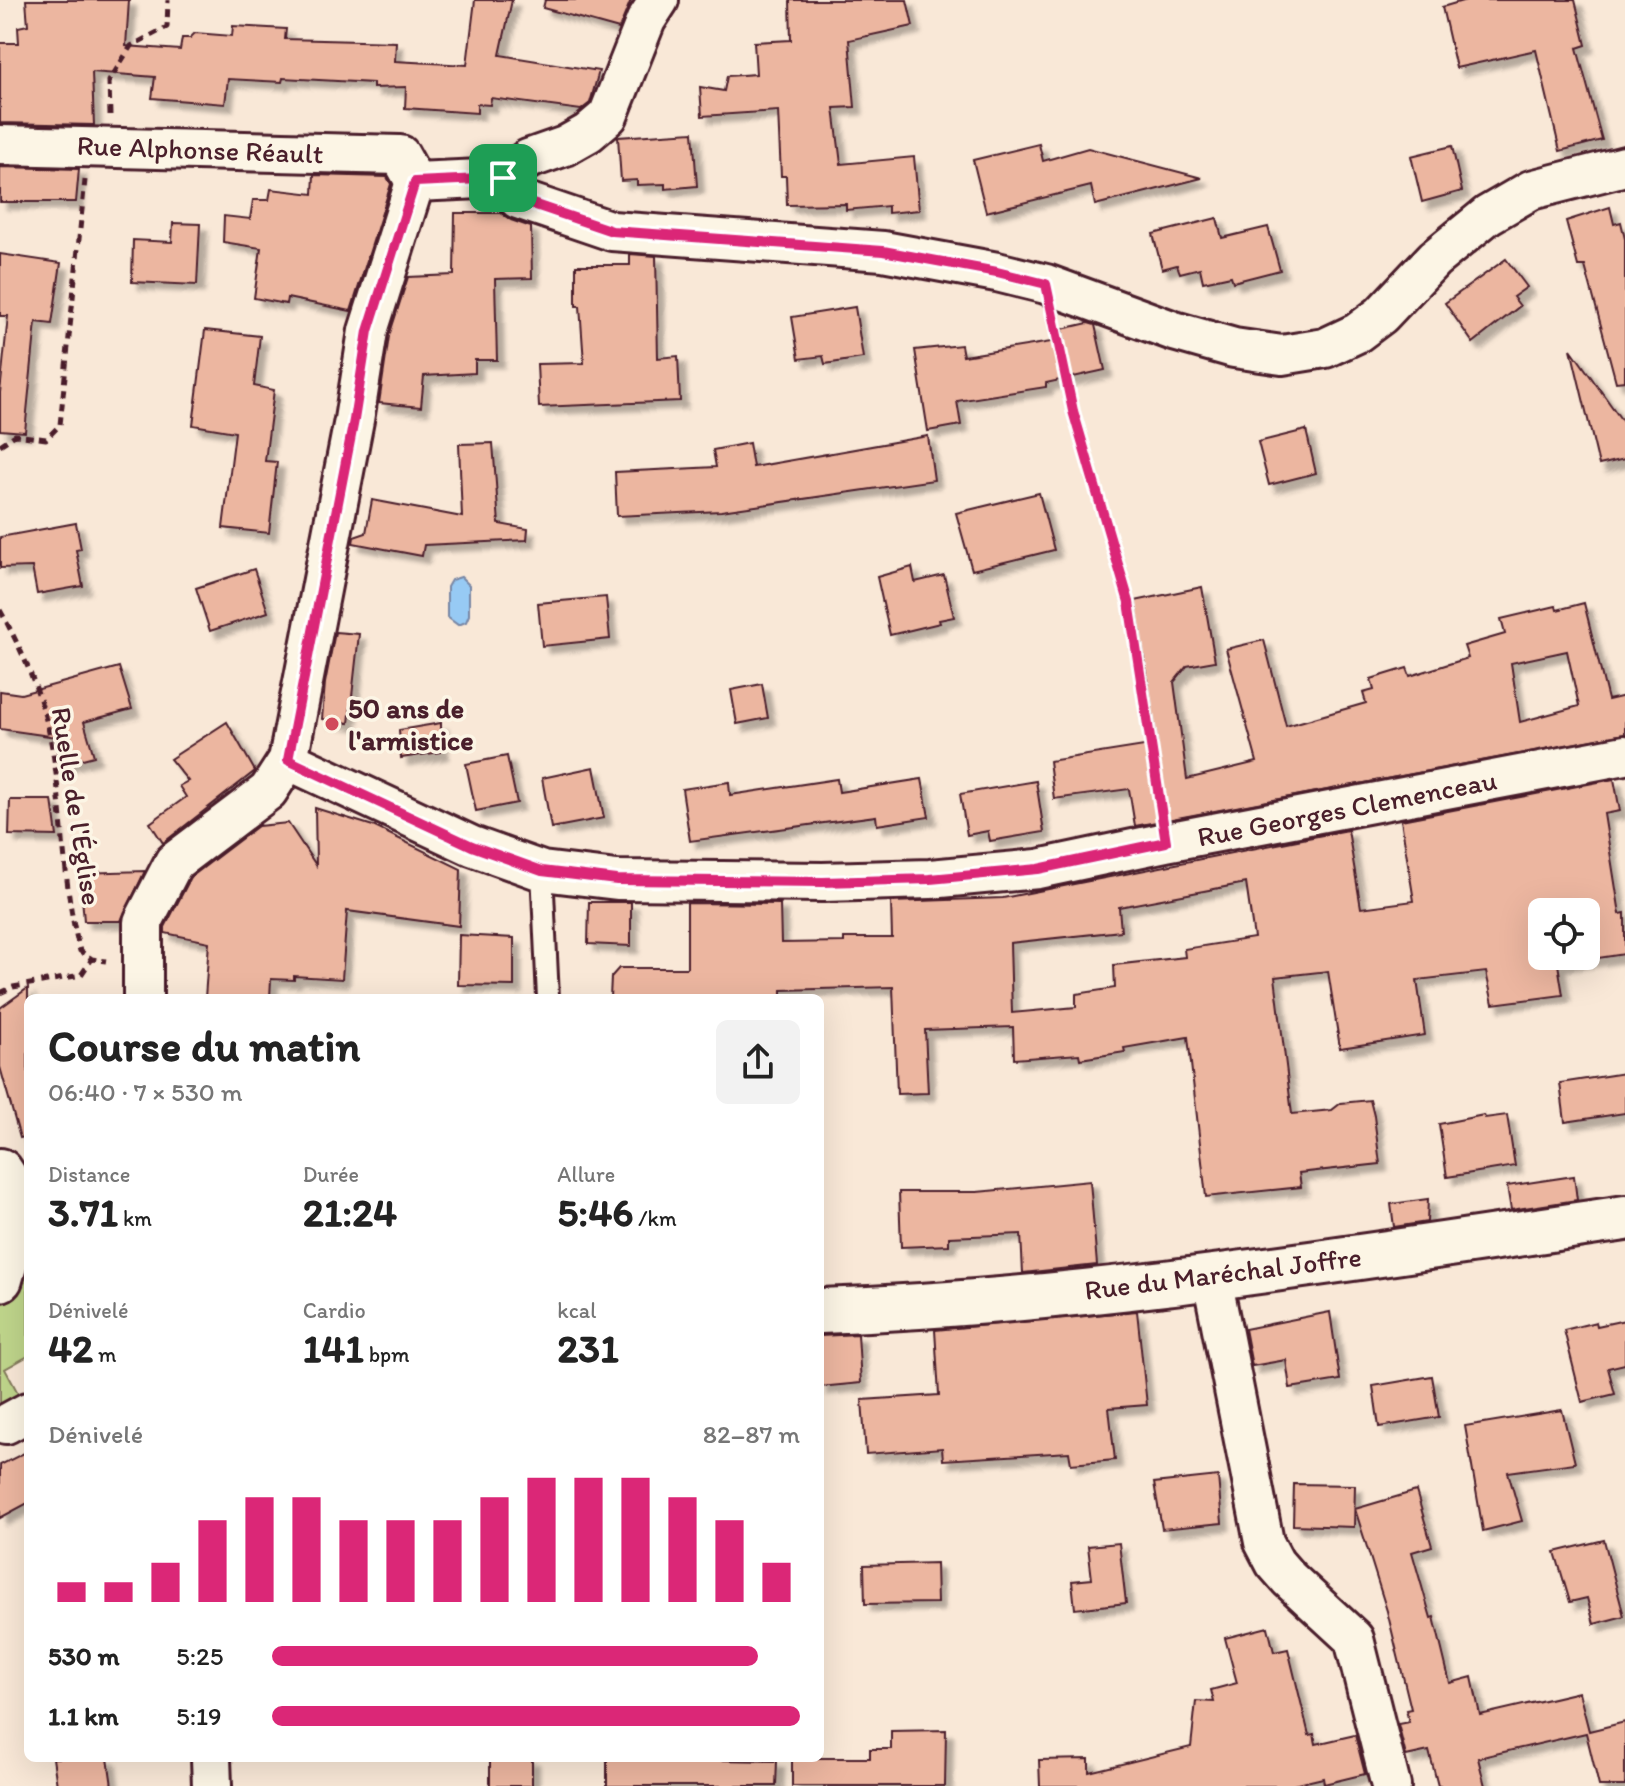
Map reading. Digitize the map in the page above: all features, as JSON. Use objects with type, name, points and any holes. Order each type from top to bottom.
[{"type":"street","name":"Rue Alphonse Réault","points":[[0,145],[99,146],[408,168],[516,168],[565,146],[588,133],[608,116],[646,20],[659,0]]},
{"type":"street","points":[[516,168],[518,199],[612,231],[883,251],[997,272],[1046,284],[1174,331],[1234,348],[1282,355],[1325,348],[1357,333],[1381,315],[1434,259],[1488,215],[1531,190],[1625,166]]},
{"type":"street","points":[[143,983],[143,922],[174,862],[268,791],[288,760],[354,420],[368,331],[408,168]]},
{"type":"street","name":"Rue Georges Clemenceau","points":[[288,760],[472,846],[542,871],[617,880],[823,882],[930,879],[1038,869],[1625,755]]},
{"type":"street","points":[[0,1171],[12,1190],[22,1216],[0,1279]]},
{"type":"street","name":"Rue du Maréchal Joffre","points":[[824,1311],[892,1308],[1212,1278],[1625,1218]]},
{"type":"street","points":[[1212,1278],[1264,1542],[1275,1563],[1289,1579],[1354,1639],[1391,1786]]},
{"type":"street","points":[[211,1762],[212,1786]]},
{"type":"lane","points":[[542,871],[548,994]]},
{"type":"path","points":[[0,445],[15,435],[46,439],[60,425],[109,81],[131,46],[167,27],[168,0]]},
{"type":"path","points":[[1046,284],[1073,411],[1129,602],[1166,842]]},
{"type":"path","name":"Ruelle de l'Église","points":[[0,610],[18,643],[44,715],[51,742],[76,937],[80,951],[92,959]]},
{"type":"path","points":[[0,993],[13,987],[81,975],[92,959],[143,983]]},
{"type":"green space","points":[[24,1223],[24,1358],[5,1369],[24,1409],[0,1424],[0,1279]]},
{"type":"water","points":[[461,577],[469,585],[469,615],[466,622],[458,625],[447,617],[447,587],[451,580]]},
{"type":"building","points":[[26,0],[129,0],[126,46],[180,50],[182,38],[190,38],[195,33],[232,36],[233,26],[286,29],[285,39],[396,42],[395,61],[467,65],[475,0],[512,0],[500,55],[599,71],[590,103],[581,110],[491,98],[490,105],[477,104],[477,113],[405,108],[406,87],[373,88],[373,83],[283,78],[282,82],[228,79],[225,104],[152,98],[155,77],[92,72],[94,125],[0,123],[0,43],[19,43],[18,27],[28,25]]},
{"type":"building","points":[[545,0],[631,0],[619,29],[543,8]]},
{"type":"building","points":[[790,0],[907,0],[913,26],[849,40],[855,107],[834,108],[841,164],[914,157],[919,210],[888,213],[888,206],[846,210],[846,204],[787,205],[786,176],[781,176],[778,111],[702,116],[700,87],[724,91],[727,76],[756,74],[754,42],[791,40]]},
{"type":"building","points":[[1466,0],[1575,0],[1586,45],[1577,48],[1602,140],[1560,151],[1536,50],[1456,68],[1442,7]]},
{"type":"building","points":[[693,132],[697,186],[665,189],[665,184],[637,185],[637,180],[621,181],[618,137]]},
{"type":"building","points":[[1039,144],[1043,161],[1088,148],[1202,178],[1095,205],[1091,186],[986,212],[973,160]]},
{"type":"building","points":[[1452,146],[1462,191],[1422,202],[1411,156]]},
{"type":"building","points":[[0,167],[79,169],[76,202],[0,202]]},
{"type":"building","points":[[314,175],[387,177],[391,184],[351,311],[287,298],[286,304],[254,298],[261,248],[223,242],[224,216],[250,219],[253,200],[269,200],[271,189],[313,194]]},
{"type":"building","points":[[1610,207],[1614,224],[1621,222],[1625,239],[1625,381],[1616,382],[1585,266],[1578,266],[1566,221]]},
{"type":"building","points":[[455,213],[501,213],[531,227],[532,278],[495,279],[497,360],[475,360],[475,373],[424,376],[421,407],[379,403],[389,336],[408,277],[454,275]]},
{"type":"building","points":[[1217,218],[1222,238],[1268,227],[1280,270],[1233,282],[1231,276],[1203,282],[1200,268],[1180,273],[1177,265],[1162,269],[1153,234]]},
{"type":"building","points":[[173,223],[200,224],[197,285],[132,282],[133,240],[172,242]]},
{"type":"building","points":[[0,254],[61,263],[52,324],[36,322],[25,432],[0,430],[0,393],[8,316],[0,316]]},
{"type":"building","points":[[630,254],[656,256],[658,358],[678,356],[680,401],[539,407],[537,364],[584,363],[580,306],[576,306],[576,265],[630,265]]},
{"type":"building","points":[[1506,259],[1527,287],[1513,297],[1520,306],[1473,343],[1445,303]]},
{"type":"building","points":[[855,307],[863,358],[825,364],[823,356],[799,359],[792,317]]},
{"type":"building","points":[[1088,323],[1095,325],[1105,370],[1046,383],[1046,387],[957,401],[961,425],[928,431],[915,350],[961,345],[963,356],[1064,340],[1062,329]]},
{"type":"building","points":[[205,330],[260,336],[254,386],[274,390],[265,461],[277,462],[269,533],[223,528],[235,432],[193,425]]},
{"type":"building","points":[[1571,349],[1625,425],[1625,459],[1599,465]]},
{"type":"building","points":[[1306,430],[1316,473],[1269,485],[1258,442]]},
{"type":"building","points":[[928,436],[934,480],[721,511],[617,516],[615,472],[716,467],[713,450],[749,443],[753,467]]},
{"type":"building","points":[[493,443],[499,524],[528,529],[527,540],[424,545],[422,556],[353,543],[354,537],[366,533],[372,500],[462,517],[459,444]]},
{"type":"building","points":[[1039,493],[1054,550],[972,570],[956,513]]},
{"type":"building","points":[[76,523],[81,549],[76,550],[83,586],[37,594],[32,567],[0,568],[0,537]]},
{"type":"building","points":[[912,567],[915,582],[944,575],[954,617],[890,635],[877,577]]},
{"type":"building","points":[[254,569],[268,612],[210,631],[196,588]]},
{"type":"building","points":[[1202,587],[1215,661],[1187,666],[1174,682],[1187,779],[1257,762],[1226,649],[1264,640],[1286,726],[1366,703],[1363,693],[1374,690],[1371,679],[1407,668],[1410,676],[1468,658],[1464,646],[1505,634],[1501,619],[1584,603],[1608,700],[1625,696],[1625,734],[1135,826],[1129,789],[1054,799],[1049,761],[1157,744],[1135,601]],"holes":[[[1567,651],[1579,706],[1520,722],[1511,663]]]},
{"type":"building","points":[[606,597],[610,639],[542,646],[538,603]]},
{"type":"building","points":[[335,632],[359,634],[349,723],[322,719]]},
{"type":"building","points":[[119,667],[132,709],[84,722],[94,756],[60,765],[56,737],[0,729],[0,691],[21,694]]},
{"type":"building","points":[[762,684],[768,718],[737,724],[731,690]]},
{"type":"building","points":[[227,722],[255,771],[163,843],[150,823],[186,797],[179,786],[188,781],[170,759]]},
{"type":"building","points":[[441,723],[441,752],[401,758],[399,730]]},
{"type":"building","points":[[507,756],[517,803],[476,811],[466,764]]},
{"type":"building","points":[[594,767],[604,818],[551,828],[542,778]]},
{"type":"building","points":[[837,779],[839,792],[922,779],[929,817],[877,825],[876,816],[690,841],[682,789],[729,782],[730,795]]},
{"type":"building","points":[[1614,779],[1620,811],[1604,814],[1620,914],[1625,913],[1625,954],[1600,958],[1600,898],[1528,898],[1528,970],[1559,970],[1563,995],[1493,1004],[1486,972],[1417,980],[1425,1035],[1340,1048],[1328,971],[1275,977],[1292,1114],[1332,1110],[1341,1103],[1370,1100],[1380,1164],[1299,1173],[1301,1187],[1206,1197],[1188,1037],[1080,1059],[1079,1054],[1014,1059],[1013,1027],[925,1030],[928,1093],[897,1094],[893,987],[782,990],[782,994],[610,994],[611,977],[619,968],[687,968],[687,903],[780,904],[781,943],[892,938],[891,902],[1003,898],[1348,830],[1361,908],[1414,901],[1401,820]],"holes":[[[1246,883],[1254,938],[1184,949],[1185,957],[1114,965],[1115,988],[1076,994],[1076,1007],[1012,1013],[1010,943],[1121,931],[1119,907]]]},
{"type":"building","points":[[1036,781],[1044,832],[990,841],[988,831],[967,835],[960,794]]},
{"type":"building","points":[[10,800],[52,800],[57,836],[9,835]]},
{"type":"building","points":[[315,808],[373,826],[461,869],[459,926],[347,911],[342,979],[294,976],[294,980],[271,979],[270,994],[205,994],[209,942],[165,933],[165,927],[191,877],[258,826],[288,823],[316,865]]},
{"type":"building","points":[[145,871],[121,921],[84,921],[80,873]]},
{"type":"building","points":[[589,902],[631,902],[631,946],[588,944]]},
{"type":"building","points":[[459,935],[514,938],[514,986],[458,985]]},
{"type":"building","points":[[28,988],[28,994],[24,994],[24,1137],[20,1138],[0,1067],[0,1008]]},
{"type":"building","points":[[1625,1073],[1625,1113],[1565,1122],[1560,1083]]},
{"type":"building","points":[[1484,1115],[1485,1118],[1507,1115],[1515,1166],[1447,1177],[1439,1124]]},
{"type":"building","points":[[1574,1176],[1577,1200],[1511,1210],[1507,1186]]},
{"type":"building","points":[[1090,1181],[1097,1265],[1023,1273],[1021,1234],[949,1237],[949,1245],[901,1247],[899,1192],[977,1192]]},
{"type":"building","points":[[1428,1199],[1427,1222],[1394,1227],[1391,1204]]},
{"type":"building","points":[[1137,1311],[1147,1405],[1109,1408],[1115,1460],[1071,1464],[1069,1452],[943,1460],[942,1448],[866,1454],[862,1400],[939,1395],[935,1330]]},
{"type":"building","points":[[1330,1312],[1340,1380],[1290,1388],[1286,1360],[1252,1366],[1245,1329]]},
{"type":"building","points":[[1625,1320],[1625,1364],[1608,1368],[1615,1394],[1582,1402],[1564,1330],[1596,1322],[1597,1326]]},
{"type":"building","points":[[858,1334],[861,1383],[824,1387],[824,1336]]},
{"type":"building","points":[[1432,1376],[1439,1417],[1379,1427],[1373,1386]]},
{"type":"building","points":[[1562,1410],[1575,1463],[1508,1472],[1522,1521],[1483,1531],[1465,1426]]},
{"type":"building","points":[[24,1453],[24,1505],[0,1518],[0,1465]]},
{"type":"building","points":[[1218,1476],[1222,1523],[1162,1529],[1154,1483]]},
{"type":"building","points":[[1294,1484],[1355,1485],[1354,1527],[1293,1525]]},
{"type":"building","points":[[1416,1491],[1432,1546],[1412,1552],[1431,1618],[1434,1617],[1450,1683],[1472,1677],[1480,1715],[1579,1692],[1589,1731],[1625,1722],[1625,1786],[1599,1786],[1586,1733],[1478,1758],[1485,1786],[1438,1786],[1429,1751],[1406,1756],[1398,1724],[1409,1722],[1406,1710],[1411,1709],[1387,1611],[1355,1509]]},
{"type":"building","points":[[1604,1540],[1624,1616],[1594,1624],[1587,1598],[1570,1602],[1555,1552]]},
{"type":"building","points":[[1119,1543],[1126,1603],[1075,1609],[1072,1581],[1092,1579],[1088,1546]]},
{"type":"building","points":[[936,1563],[937,1603],[865,1604],[864,1565]]},
{"type":"building","points":[[1268,1627],[1274,1652],[1288,1649],[1309,1735],[1314,1734],[1316,1744],[1355,1735],[1365,1774],[1324,1784],[1323,1778],[1289,1786],[1040,1786],[1039,1760],[1089,1759],[1089,1772],[1191,1747],[1196,1701],[1214,1702],[1211,1690],[1237,1683],[1225,1638]]},
{"type":"building","points":[[946,1730],[945,1786],[792,1786],[792,1762],[870,1758],[870,1749],[891,1749],[891,1731]]},
{"type":"building","points":[[54,1762],[109,1762],[112,1786],[57,1786]]},
{"type":"building","points":[[490,1762],[532,1762],[532,1786],[490,1786]]},
{"type":"building","points":[[607,1762],[777,1762],[776,1786],[607,1786]]},
{"type":"place","name":"50 ans de l'armistice","points":[[332,724]]},
{"type":"route","points":[[503,178],[518,199],[612,231],[883,251],[1046,284],[1073,411],[1129,602],[1166,842],[1038,869],[930,879],[823,882],[617,880],[542,871],[472,846],[288,760],[354,420],[368,331],[415,182],[503,178]]}]
